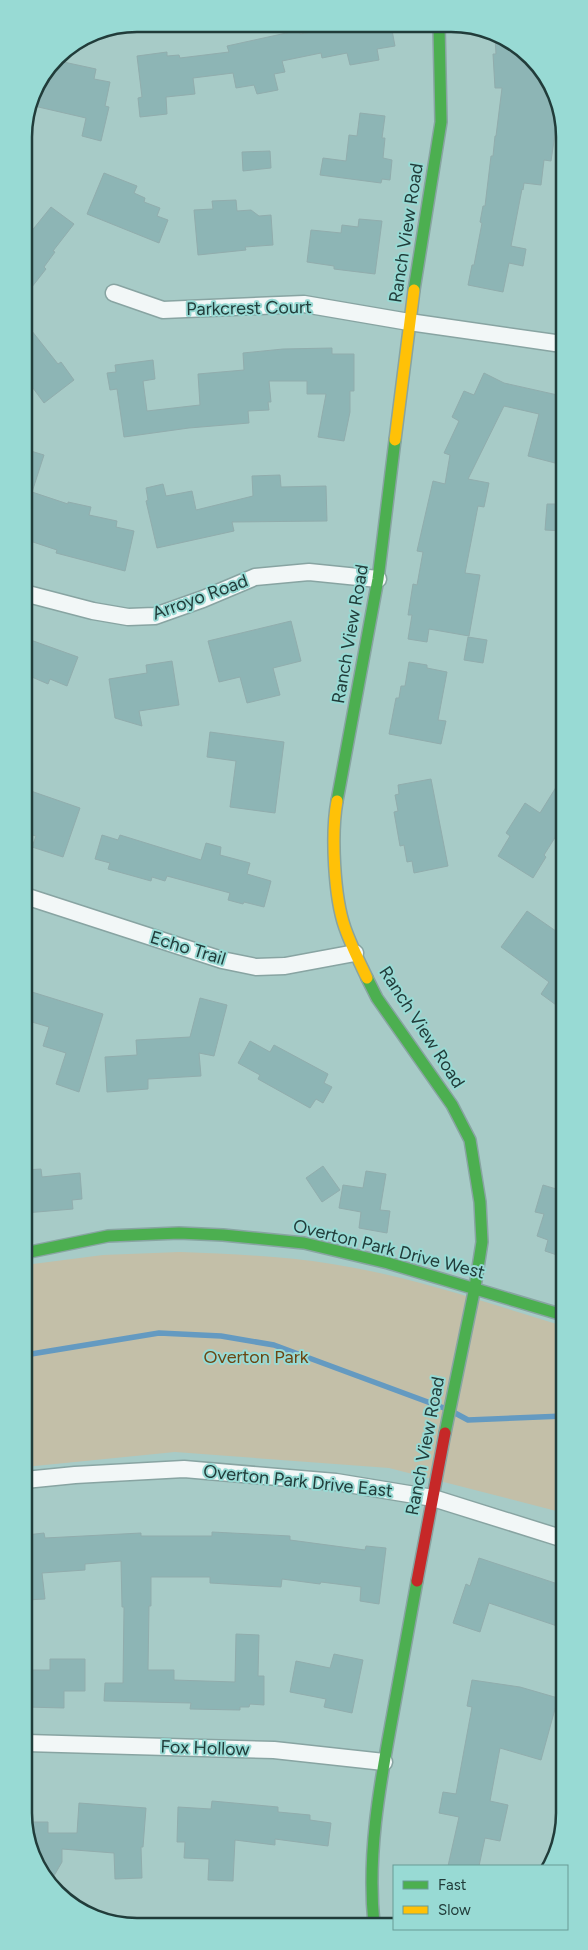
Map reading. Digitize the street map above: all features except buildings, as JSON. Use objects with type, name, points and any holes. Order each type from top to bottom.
[{"type":"street","name":"Ranch View Road","points":[[373,1918],[371,1895],[375,1824],[384,1762],[454,1383],[475,1288],[482,1242],[480,1202],[470,1140],[452,1105],[377,998],[355,953],[344,926],[337,887],[334,853],[336,808],[378,579],[409,322],[441,122],[439,32]]},
{"type":"street","name":"Parkcrest Court","points":[[114,294],[163,310],[304,304],[409,322],[556,343]]},
{"type":"street","name":"Arroyo Road","points":[[33,595],[93,612],[128,617],[155,616],[255,576],[309,572],[378,579]]},
{"type":"street","name":"Echo Trail","points":[[33,898],[222,960],[256,967],[285,966],[355,953]]},
{"type":"street","name":"Overton Park Drive West","points":[[32,1251],[108,1236],[222,1235],[304,1243],[388,1263],[555,1311]]},
{"type":"street","name":"Overton Park Drive East","points":[[32,1479],[184,1469],[336,1482],[433,1498],[555,1536]]},
{"type":"street","name":"Fox Hollow","points":[[32,1743],[274,1750],[384,1762]]},
{"type":"green space","name":"Overton Park","points":[[180,1252],[313,1261],[361,1269],[420,1283],[555,1324],[555,1511],[389,1468],[175,1452],[32,1466],[32,1264],[103,1255]]},
{"type":"waterway","points":[[32,1354],[159,1333],[221,1336],[274,1345],[444,1408]]},
{"type":"waterway","points":[[455,1413],[468,1420],[555,1416]]},
{"type":"traffic: fast","points":[[414,290],[441,122],[439,32]]},
{"type":"traffic: fast","points":[[337,801],[378,579],[395,440]]},
{"type":"traffic: fast","points":[[367,978],[377,998],[452,1105],[470,1140],[480,1202],[482,1242],[475,1287],[445,1433]]},
{"type":"traffic: fast","points":[[32,1251],[108,1236],[179,1233],[223,1235],[304,1243],[388,1263],[555,1313]]},
{"type":"traffic: fast","points":[[374,1918],[372,1874],[375,1823],[417,1581]]},
{"type":"traffic: slow","points":[[395,440],[414,290]]},
{"type":"traffic: slow","points":[[337,801],[334,848],[338,900],[352,947],[367,978]]},
{"type":"traffic: jam","points":[[417,1581],[445,1433]]}]
